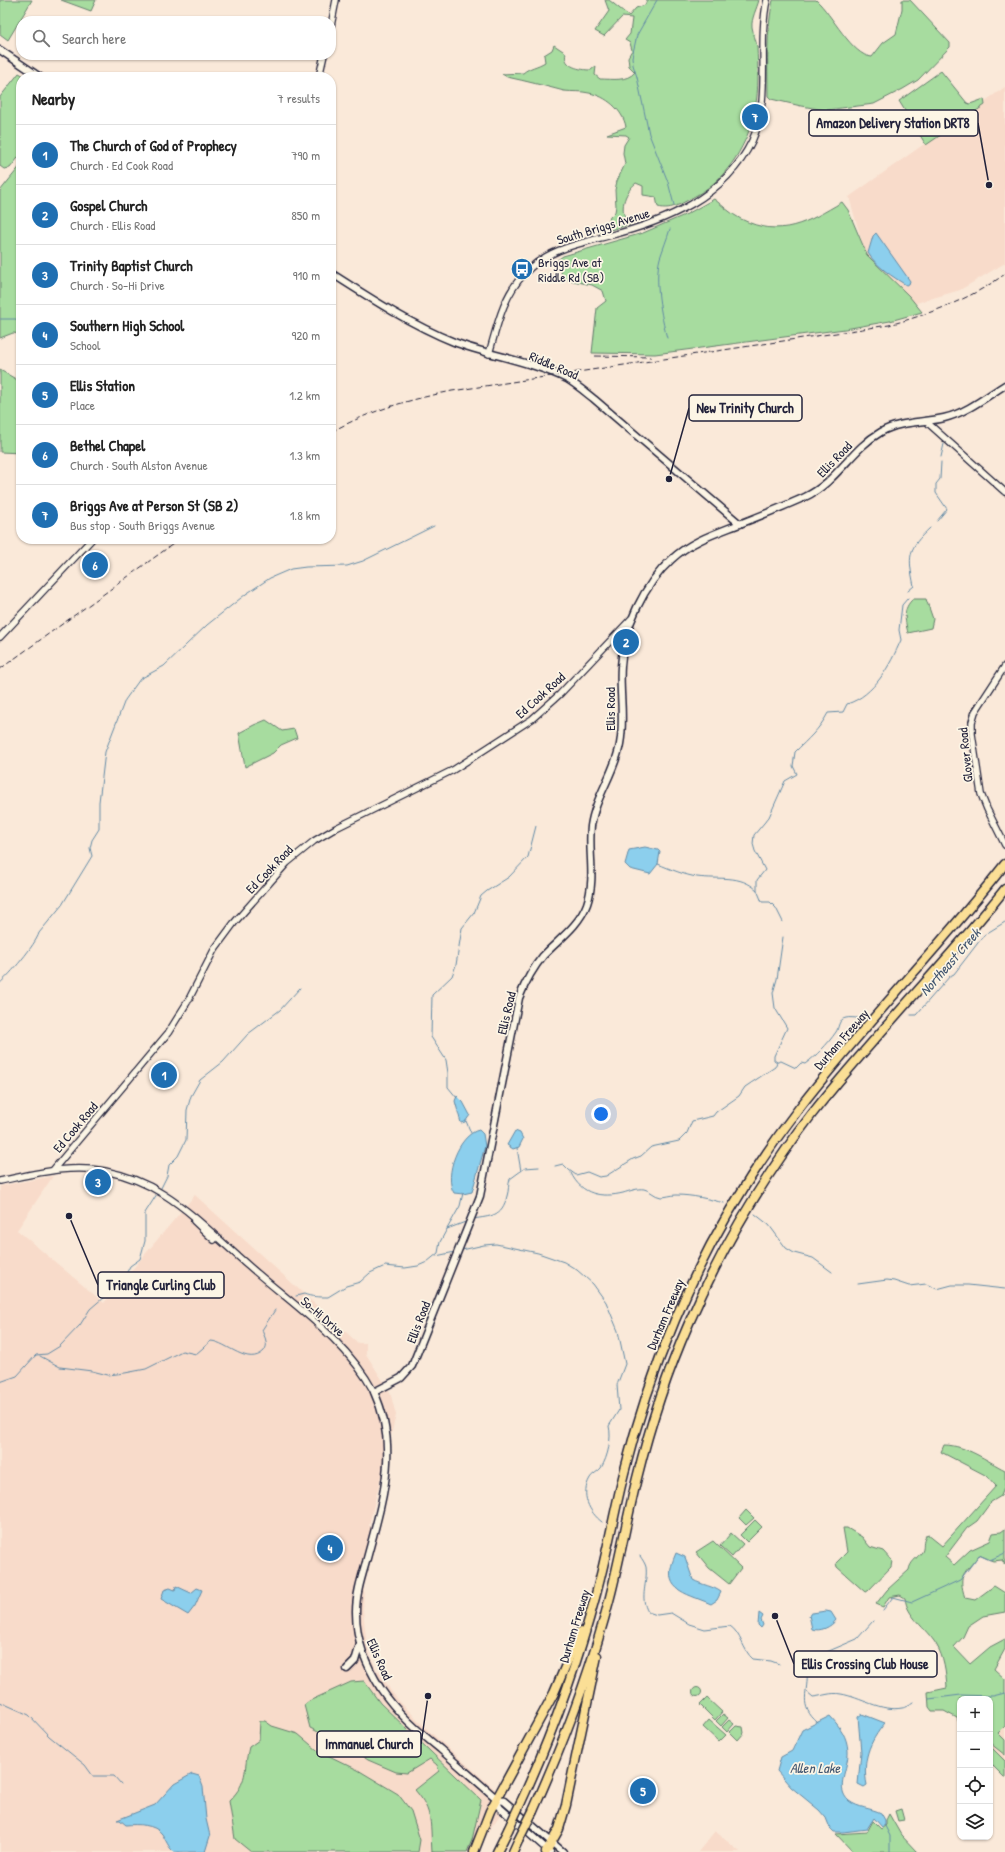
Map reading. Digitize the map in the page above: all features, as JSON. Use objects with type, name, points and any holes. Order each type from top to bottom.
[{"type":"highway","name":"Durham Freeway","points":[[497,1852],[521,1802],[568,1686],[606,1556],[628,1456],[653,1377],[684,1300],[708,1251],[731,1208],[772,1145],[814,1090],[946,936],[1005,864]]},
{"type":"highway","name":"Durham Freeway","points":[[513,1852],[533,1811],[574,1709],[592,1658],[609,1599],[637,1479],[659,1401],[688,1325],[730,1239],[776,1164],[816,1109],[962,942],[1005,889]]},
{"type":"highway","points":[[474,1852],[496,1799],[563,1675],[586,1617],[606,1556]]},
{"type":"highway","points":[[548,1851],[559,1829],[566,1805],[609,1599]]},
{"type":"main road","points":[[0,50],[33,72]]},
{"type":"main road","name":"Riddle Road","points":[[336,276],[428,330],[489,354],[543,369],[574,384],[613,415],[740,524]]},
{"type":"main road","name":"Ellis Road","points":[[548,1851],[500,1806],[496,1799],[400,1713],[372,1674],[360,1644],[357,1628],[356,1599],[381,1505],[388,1465],[388,1446],[384,1421],[374,1392],[401,1378],[412,1366],[480,1196],[520,998],[525,982],[543,956],[572,927],[587,905],[591,886],[591,826],[596,803],[620,746],[623,725],[620,667],[625,640],[631,619],[658,572],[673,558],[702,539],[817,491],[827,484],[862,446],[880,432],[900,424],[946,418],[966,410],[1005,386]]},
{"type":"main road","points":[[347,1669],[355,1661],[360,1644]]},
{"type":"main road","name":"Ellis Road","points":[[496,1799],[504,1801],[563,1852]]},
{"type":"street","points":[[333,16],[336,0]]},
{"type":"street","name":"South Briggs Avenue","points":[[489,354],[508,297],[520,278],[537,262],[565,247],[637,229],[670,216],[705,196],[722,183],[734,169],[752,140],[760,115],[763,28],[767,0]]},
{"type":"street","points":[[320,72],[323,60]]},
{"type":"street","points":[[928,421],[1005,492]]},
{"type":"street","points":[[0,637],[87,544]]},
{"type":"street","name":"Ed Cook Road","points":[[53,1170],[168,1033],[188,1001],[214,950],[234,923],[287,863],[320,838],[463,765],[532,719],[560,694],[631,619]]},
{"type":"street","name":"Glover Road","points":[[1005,666],[975,712],[972,722],[972,734],[981,794],[1005,844]]},
{"type":"street","name":"So-Hi Drive","points":[[0,1181],[68,1168],[104,1171],[136,1180],[164,1195],[208,1235],[248,1266],[341,1346],[360,1369],[374,1392]]},
{"type":"shaded area","points":[[1005,87],[1005,263],[960,290],[913,304],[866,256],[849,197]]},
{"type":"shaded area","points":[[53,1176],[17,1230],[104,1303],[195,1195],[358,1343],[366,1343],[366,1354],[390,1392],[396,1415],[369,1525],[378,1537],[364,1586],[363,1610],[366,1638],[370,1655],[377,1671],[379,1671],[391,1691],[400,1702],[429,1731],[509,1802],[474,1852],[0,1852],[0,1186]]},
{"type":"shaded area","points":[[1005,1724],[1005,1763],[993,1751],[993,1738]]},
{"type":"shaded area","points":[[715,1831],[740,1852],[698,1852]]},
{"type":"green space","points":[[0,0],[32,0],[22,16],[16,16],[16,27],[8,40],[0,34]]},
{"type":"green space","points":[[61,0],[96,0],[91,11]]},
{"type":"green space","points":[[605,0],[609,0],[629,16],[636,8],[645,5],[647,0],[759,0],[752,24],[757,47],[758,86],[755,109],[748,134],[735,158],[718,179],[697,195],[678,205],[668,208],[658,207],[656,197],[643,195],[643,186],[636,183],[629,190],[623,204],[623,209],[626,219],[642,219],[629,225],[598,233],[606,228],[610,217],[615,212],[615,190],[617,181],[625,164],[623,153],[624,145],[629,137],[626,135],[607,134],[626,127],[621,115],[613,105],[602,97],[583,92],[564,91],[507,77],[502,74],[523,73],[528,69],[542,64],[545,62],[544,55],[552,50],[554,45],[566,53],[567,62],[573,67],[591,70],[596,66],[595,75],[600,79],[624,79],[632,75],[635,72],[629,66],[628,57],[632,50],[630,43],[625,40],[630,34],[632,18],[622,17],[604,36],[595,31],[609,11]]},
{"type":"green space","points":[[773,0],[816,0],[857,50],[872,57],[883,43],[896,34],[902,9],[902,0],[910,0],[950,43],[950,47],[918,80],[874,104],[826,110],[771,99],[768,96],[768,48],[769,24]]},
{"type":"green space","points":[[941,71],[967,103],[970,104],[984,99],[985,105],[926,145],[899,101]]},
{"type":"green space","points":[[16,77],[16,160],[10,168],[4,169],[0,166],[0,97]]},
{"type":"green space","points":[[16,171],[16,333],[0,338],[0,191]]},
{"type":"green space","points":[[714,199],[741,219],[755,225],[769,228],[794,226],[818,216],[842,202],[848,210],[867,255],[909,296],[922,312],[890,321],[845,329],[655,354],[592,353],[597,308],[606,301],[603,291],[592,285],[564,279],[556,261],[563,256],[643,233],[687,214]]},
{"type":"green space","points":[[0,370],[16,379],[16,453],[0,452]]},
{"type":"green space","points":[[913,599],[926,599],[933,619],[931,628],[908,633],[905,615],[907,607]]},
{"type":"green space","points":[[266,720],[282,731],[294,729],[297,738],[281,745],[273,753],[245,767],[239,733]]},
{"type":"green space","points":[[944,1445],[960,1448],[984,1458],[1005,1470],[1005,1485],[1001,1496],[991,1502],[977,1521],[967,1528],[945,1557],[954,1565],[970,1550],[990,1541],[993,1533],[1001,1532],[1005,1529],[1005,1565],[1002,1560],[993,1561],[979,1555],[966,1570],[962,1578],[962,1583],[965,1598],[975,1600],[994,1586],[1005,1593],[1005,1612],[983,1616],[968,1626],[963,1637],[954,1647],[970,1664],[990,1647],[1005,1639],[1005,1649],[994,1669],[1005,1679],[1005,1726],[998,1733],[1005,1740],[1005,1755],[993,1746],[993,1696],[957,1696],[957,1718],[944,1711],[932,1711],[929,1707],[928,1692],[947,1688],[944,1665],[939,1649],[932,1638],[909,1611],[905,1598],[900,1595],[889,1597],[883,1607],[876,1604],[887,1590],[909,1570],[912,1562],[922,1552],[924,1539],[927,1534],[942,1546],[996,1486],[987,1476],[941,1452]]},
{"type":"green space","points":[[746,1510],[754,1518],[746,1525],[739,1518]]},
{"type":"green space","points":[[755,1520],[762,1527],[747,1542],[740,1535]]},
{"type":"green space","points":[[843,1528],[847,1528],[862,1537],[870,1547],[883,1551],[892,1561],[891,1567],[868,1591],[865,1592],[837,1567],[836,1563],[847,1552]]},
{"type":"green space","points":[[731,1533],[743,1544],[732,1557],[720,1546]]},
{"type":"green space","points":[[713,1541],[741,1568],[729,1584],[709,1568],[696,1552]]},
{"type":"green space","points":[[364,1681],[380,1703],[481,1800],[472,1840],[467,1852],[432,1852],[430,1819],[425,1805],[415,1790],[439,1771],[437,1765],[430,1759],[407,1773],[396,1772],[368,1760],[349,1747],[310,1728],[304,1705],[309,1701],[351,1682]]},
{"type":"green space","points":[[695,1688],[699,1688],[701,1692],[699,1696],[695,1696],[693,1694],[693,1690]]},
{"type":"green space","points":[[707,1698],[722,1712],[715,1720],[700,1705]]},
{"type":"green space","points":[[723,1714],[728,1718],[721,1726],[716,1721]]},
{"type":"green space","points":[[709,1720],[726,1735],[719,1742],[703,1727]]},
{"type":"green space","points":[[729,1720],[734,1724],[727,1732],[722,1727]]},
{"type":"green space","points":[[260,1721],[265,1721],[272,1726],[298,1734],[317,1750],[358,1770],[398,1794],[411,1811],[420,1840],[418,1852],[251,1852],[235,1839],[229,1801],[240,1788],[243,1781],[249,1747],[259,1740]]},
{"type":"green space","points":[[736,1726],[743,1727],[744,1733],[738,1740],[730,1732]]},
{"type":"green space","points":[[993,1749],[1005,1761],[1005,1778],[993,1766]]},
{"type":"green space","points":[[901,1809],[904,1820],[898,1821],[895,1811]]},
{"type":"green space","points":[[889,1814],[901,1835],[917,1852],[853,1852],[836,1834],[867,1832],[873,1821],[881,1829],[886,1825],[886,1820]]},
{"type":"water","points":[[876,233],[910,281],[909,284],[906,285],[885,271],[871,258],[868,253],[873,236]]},
{"type":"water","points":[[645,847],[658,850],[660,852],[658,864],[650,874],[630,869],[625,864],[629,850]]},
{"type":"water","points":[[457,1096],[463,1102],[470,1115],[465,1122],[461,1123],[455,1101]]},
{"type":"water","points":[[479,1130],[483,1134],[485,1146],[472,1192],[463,1194],[454,1193],[451,1186],[450,1177],[455,1157],[459,1147],[465,1139],[472,1133]]},
{"type":"water","points":[[515,1131],[520,1133],[523,1139],[519,1147],[513,1149],[507,1145]]},
{"type":"water","points":[[676,1553],[685,1557],[693,1580],[715,1588],[721,1592],[717,1600],[711,1604],[684,1593],[672,1583],[670,1575]]},
{"type":"water","points":[[176,1586],[191,1593],[197,1588],[202,1590],[195,1606],[188,1615],[161,1599],[164,1590],[170,1588],[175,1590]]},
{"type":"water","points":[[826,1611],[831,1612],[836,1620],[825,1628],[818,1630],[812,1629],[809,1615],[812,1613]]},
{"type":"water","points":[[759,1613],[763,1616],[761,1620],[763,1625],[761,1628],[758,1625]]},
{"type":"water","points":[[862,1714],[885,1723],[879,1730],[868,1752],[865,1768],[867,1785],[864,1787],[858,1784],[861,1752],[858,1717]]},
{"type":"water","name":"Allen Lake","points":[[830,1716],[842,1732],[848,1751],[842,1784],[845,1796],[849,1801],[860,1807],[881,1813],[885,1820],[885,1825],[882,1827],[874,1818],[867,1829],[834,1832],[830,1828],[826,1818],[819,1810],[791,1787],[777,1771],[781,1757],[792,1751],[802,1730]]},
{"type":"water","points":[[192,1774],[199,1776],[203,1787],[206,1819],[210,1836],[205,1852],[174,1852],[162,1834],[155,1828],[150,1826],[126,1825],[120,1820],[117,1820],[155,1805],[174,1784]]},
{"type":"waterway","points":[[657,0],[637,35],[632,57],[649,134],[668,182],[674,205]]},
{"type":"waterway","points":[[667,338],[658,287],[658,267],[670,229]]},
{"type":"waterway","points":[[0,319],[16,319]]},
{"type":"waterway","points":[[941,457],[944,444]]},
{"type":"waterway","points":[[937,521],[947,509],[936,493],[936,484],[940,479],[941,462]]},
{"type":"waterway","points":[[0,983],[22,960],[39,933],[62,905],[92,856],[90,848],[92,840],[99,829],[99,802],[105,752],[125,700],[140,679],[164,666],[207,625],[246,594],[270,578],[291,569],[347,566],[363,561],[434,526]]},
{"type":"waterway","points":[[908,591],[914,586],[910,560],[913,548],[922,535],[930,528]]},
{"type":"waterway","points":[[783,922],[776,908],[770,902],[762,902],[757,890],[757,880],[765,870],[755,851],[753,844],[754,835],[769,817],[785,781],[797,774],[793,766],[795,752],[817,729],[828,713],[843,712],[847,704],[866,694],[886,669],[901,640],[899,630],[902,605],[908,598]]},
{"type":"waterway","points":[[457,1098],[448,1087],[446,1060],[431,1037],[432,995],[452,976],[456,965],[462,928],[474,913],[481,896],[509,877],[528,857],[536,826]]},
{"type":"waterway","points":[[658,864],[677,872],[692,876],[729,879],[744,882],[757,890]]},
{"type":"waterway","name":"Northeast Creek","points":[[911,1015],[916,1015],[950,976],[954,974],[984,935],[1005,922]]},
{"type":"waterway","points":[[777,1062],[774,1060],[774,1056],[787,1028],[775,1008],[773,993],[777,979],[783,937]]},
{"type":"waterway","points":[[160,1190],[167,1176],[169,1165],[178,1156],[186,1140],[187,1110],[191,1096],[200,1080],[223,1062],[248,1034],[280,1010],[300,988]]},
{"type":"waterway","name":"Northeast Creek","points":[[778,1062],[781,1061],[796,1068],[801,1063],[805,1064],[829,1041],[836,1032],[841,1020],[847,1018],[858,1018]]},
{"type":"waterway","name":"Northeast Creek","points":[[555,1166],[563,1164],[576,1175],[587,1172],[599,1177],[606,1176],[633,1159],[641,1156],[651,1147],[679,1141],[687,1133],[692,1121],[713,1116],[716,1112],[739,1096],[745,1087],[775,1067],[777,1062]]},
{"type":"waterway","points":[[466,1121],[471,1133]]},
{"type":"waterway","points":[[517,1148],[521,1171]]},
{"type":"waterway","name":"Northeast Creek","points":[[473,1219],[490,1216],[499,1212],[505,1203],[510,1179],[525,1168],[539,1167]]},
{"type":"waterway","points":[[571,1173],[580,1186],[600,1195],[623,1193],[641,1189],[661,1197],[674,1195],[688,1196],[724,1203]]},
{"type":"waterway","points":[[447,1229],[460,1206],[463,1193]]},
{"type":"waterway","points":[[0,1382],[17,1376],[36,1355],[47,1354],[60,1346],[80,1325],[90,1309],[104,1297],[109,1287],[122,1282],[130,1266],[140,1259],[145,1241],[145,1213],[157,1194]]},
{"type":"waterway","points":[[755,1214],[769,1225],[786,1248],[794,1253],[813,1258],[832,1272]]},
{"type":"waterway","name":"Northeast Creek","points":[[296,1296],[304,1294],[328,1297],[346,1286],[360,1282],[370,1273],[385,1266],[405,1268],[418,1266],[427,1262],[438,1253],[440,1242],[447,1229],[468,1221]]},
{"type":"waterway","points":[[462,1250],[496,1244],[538,1253],[564,1262],[577,1270],[593,1284],[606,1302],[618,1331],[625,1364],[617,1385],[619,1410],[609,1426],[610,1442],[607,1453],[601,1468],[592,1475],[587,1484],[587,1503],[593,1513],[602,1522]]},
{"type":"waterway","points":[[436,1256],[455,1252]]},
{"type":"waterway","points":[[858,1284],[887,1280],[909,1286],[926,1284],[937,1289],[952,1285],[968,1285],[1005,1289]]},
{"type":"waterway","name":"Northeast Creek","points":[[40,1356],[60,1367],[92,1371],[108,1375],[146,1369],[182,1351],[196,1354],[211,1341],[217,1342],[244,1355],[258,1355],[266,1348],[266,1339],[262,1330],[275,1310]]},
{"type":"waterway","points":[[883,1610],[893,1597],[912,1602],[960,1580],[979,1555],[990,1560],[1005,1553]]},
{"type":"waterway","points":[[640,1556],[646,1567],[644,1601],[648,1612],[657,1615],[671,1613],[689,1624],[705,1629],[730,1626],[737,1633],[753,1659],[771,1661],[779,1664]]},
{"type":"waterway","points":[[806,1668],[822,1654],[857,1639],[873,1621]]},
{"type":"waterway","points":[[800,1666],[804,1667],[807,1671],[806,1704],[808,1710],[818,1723]]},
{"type":"waterway","points":[[806,1691],[813,1697],[841,1694],[878,1706],[894,1709],[903,1708],[913,1702]]},
{"type":"waterway","points":[[929,1699],[961,1695],[993,1696],[1005,1693]]},
{"type":"waterway","points":[[0,1702],[29,1715],[49,1736],[85,1765],[93,1776],[114,1776],[121,1784]]},
{"type":"waterway","points":[[885,1826],[890,1836],[890,1852]]},
{"type":"railway","points":[[336,429],[390,407],[420,398],[452,391],[889,325],[950,305],[978,291],[1005,274]]},
{"type":"railway","points":[[595,356],[651,357]]},
{"type":"railway","points":[[0,669],[173,544]]},
{"type":"place","name":"Briggs Ave at Person St (SB 2)","points":[[755,117]]},
{"type":"place","name":"Amazon Delivery Station DRT8","points":[[989,185]]},
{"type":"place","name":"Briggs Ave at Riddle Rd (SB)","points":[[522,269]]},
{"type":"place","name":"New Trinity Church","points":[[669,479]]},
{"type":"place","name":"Bethel Chapel","points":[[95,565]]},
{"type":"place","name":"Gospel Church","points":[[626,642]]},
{"type":"place","name":"The Church of God of Prophecy","points":[[164,1075]]},
{"type":"place","name":"Trinity Baptist Church","points":[[98,1182]]},
{"type":"place","name":"Triangle Curling Club","points":[[69,1216]]},
{"type":"place","name":"Southern High School","points":[[330,1548]]},
{"type":"place","name":"Ellis Crossing Club House","points":[[775,1616]]},
{"type":"place","name":"Immanuel Church","points":[[428,1696]]},
{"type":"place","name":"Ellis Station","points":[[643,1791]]}]
